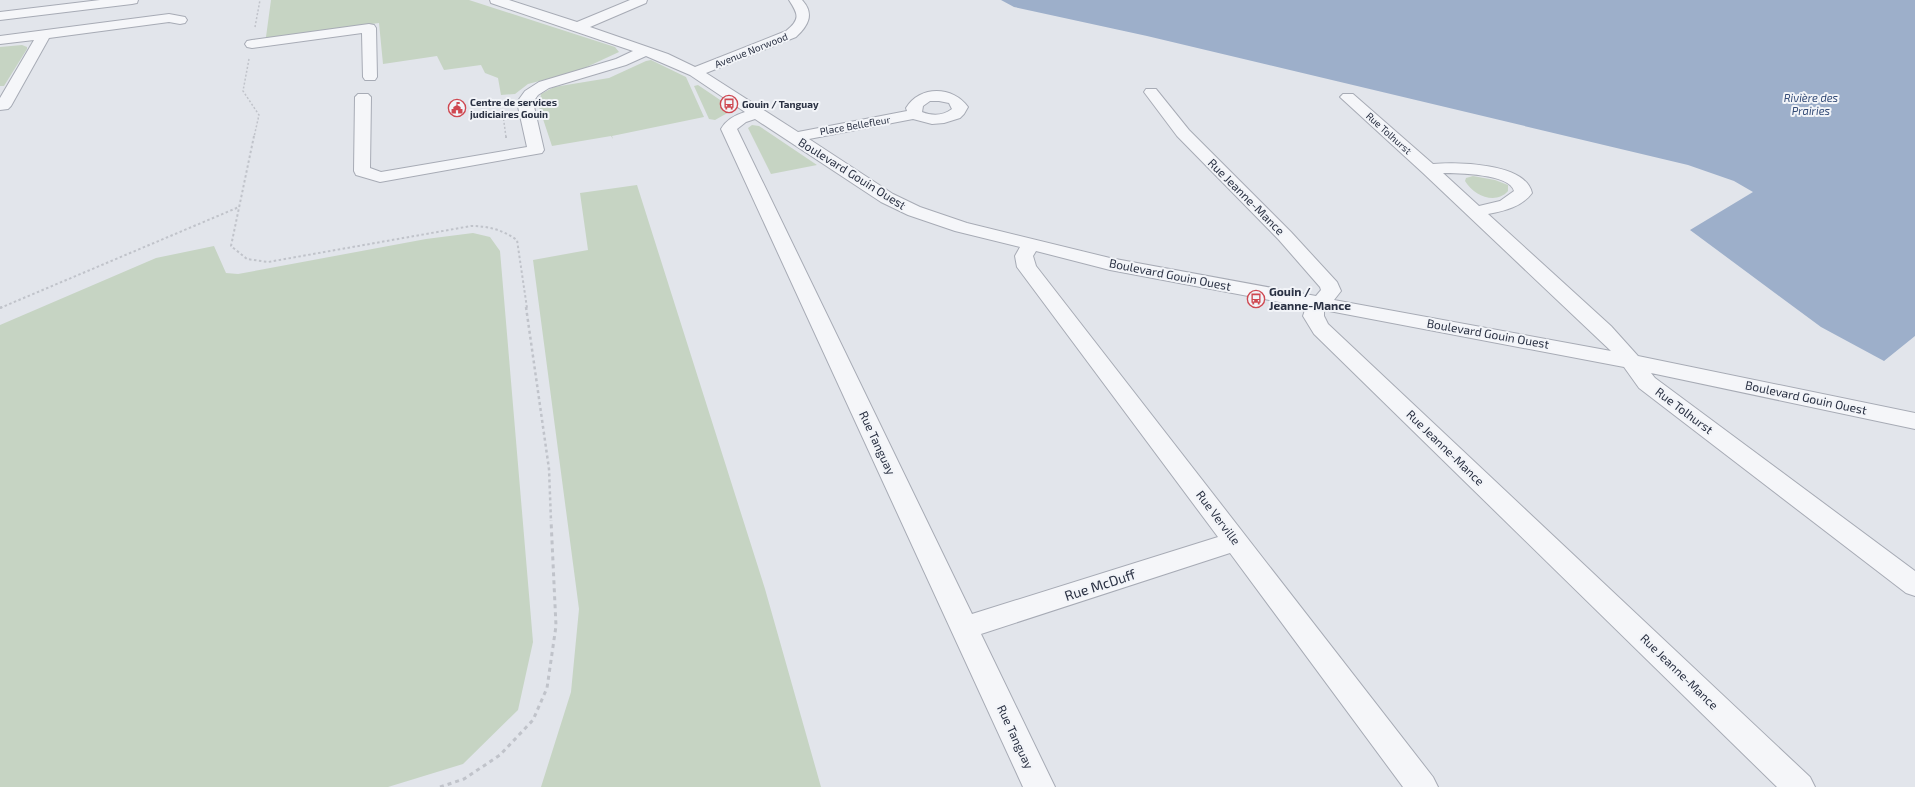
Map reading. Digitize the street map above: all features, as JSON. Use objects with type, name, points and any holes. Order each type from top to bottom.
[{"type":"street","points":[[4,15],[132,0]]},
{"type":"street","name":"Boulevard Gouin Ouest","points":[[496,0],[645,51],[696,72],[870,188],[904,207],[961,227],[1030,246],[1130,268],[1629,361],[1915,421]]},
{"type":"street","points":[[578,27],[641,0]]},
{"type":"street","name":"Avenue Norwood","points":[[696,72],[791,34],[804,18],[802,7],[795,0]]},
{"type":"street","points":[[4,15],[18,1]]},
{"type":"street","points":[[0,40],[169,18],[180,20]]},
{"type":"street","points":[[252,44],[369,28],[370,77]]},
{"type":"street","points":[[3,106],[44,34]]},
{"type":"street","points":[[363,97],[362,171],[380,177],[536,150],[525,102],[528,96],[544,85],[568,79],[605,75],[615,70],[621,62],[645,51]]},
{"type":"street","name":"Rue Jeanne-Mance","points":[[1151,92],[1183,133],[1285,236],[1330,286],[1331,291],[1319,303],[1312,313],[1314,320],[1321,329],[1799,787]]},
{"type":"street","name":"Rue Tolhurst","points":[[1348,97],[1429,169],[1604,330],[1639,374],[1656,390],[1915,585]]},
{"type":"street","name":"Rue Tanguay","points":[[756,113],[735,122],[729,129],[1039,787]]},
{"type":"street","name":"Place Bellefleur","points":[[795,138],[818,132],[915,114]]},
{"type":"street","points":[[1429,169],[1453,167],[1478,171],[1509,178],[1518,183],[1522,188],[1523,193],[1510,203],[1475,212]]},
{"type":"street","name":"Rue Verville","points":[[1030,246],[1024,256],[1027,267],[1422,787]]},
{"type":"street","name":"Rue McDuff","points":[[964,628],[1236,541]]},
{"type":"path","points":[[260,0],[243,91],[259,115],[231,246],[247,259],[268,262],[471,226],[486,226],[505,232],[517,240],[549,469],[556,626],[547,688],[533,720],[500,755],[464,779],[440,787]]},
{"type":"path","points":[[503,115],[509,155]]},
{"type":"path","points":[[0,308],[239,207]]},
{"type":"green space","points":[[271,0],[469,0],[615,47],[619,52],[578,71],[528,84],[515,94],[501,95],[498,78],[485,73],[481,65],[444,70],[437,56],[383,64],[379,23],[272,38],[266,37]]},
{"type":"green space","points":[[22,45],[27,47],[27,49],[4,86],[0,86],[0,47]]},
{"type":"green space","points":[[651,60],[686,77],[704,117],[612,136],[613,139],[611,136],[552,146],[539,107],[541,94],[554,87],[609,78]]},
{"type":"green space","points":[[698,85],[732,108],[731,111],[715,120],[709,119],[694,86]]},
{"type":"green space","points":[[752,125],[759,126],[817,165],[771,174],[748,128]]},
{"type":"green space","points":[[1473,176],[1495,180],[1508,185],[1508,191],[1497,197],[1485,197],[1474,191],[1465,181],[1466,178]]},
{"type":"green space","points":[[637,185],[765,589],[821,787],[541,787],[571,692],[579,609],[533,260],[588,250],[580,193]]},
{"type":"green space","points":[[473,233],[490,237],[500,251],[533,642],[518,710],[463,764],[388,787],[0,787],[0,325],[156,258],[214,246],[226,273],[238,274],[426,239]]},
{"type":"water","name":"Rivière des Prairies","points":[[1001,0],[1915,0],[1915,336],[1884,361],[1821,327],[1690,230],[1753,192],[1734,181],[1688,165],[1147,36],[1014,7]]},
{"type":"place","name":"Gouin / Tanguay","points":[[729,104]]},
{"type":"place","name":"Centre de services judiciaires Gouin","points":[[457,108]]},
{"type":"place","name":"Gouin / Jeanne-Mance","points":[[1256,299]]}]
